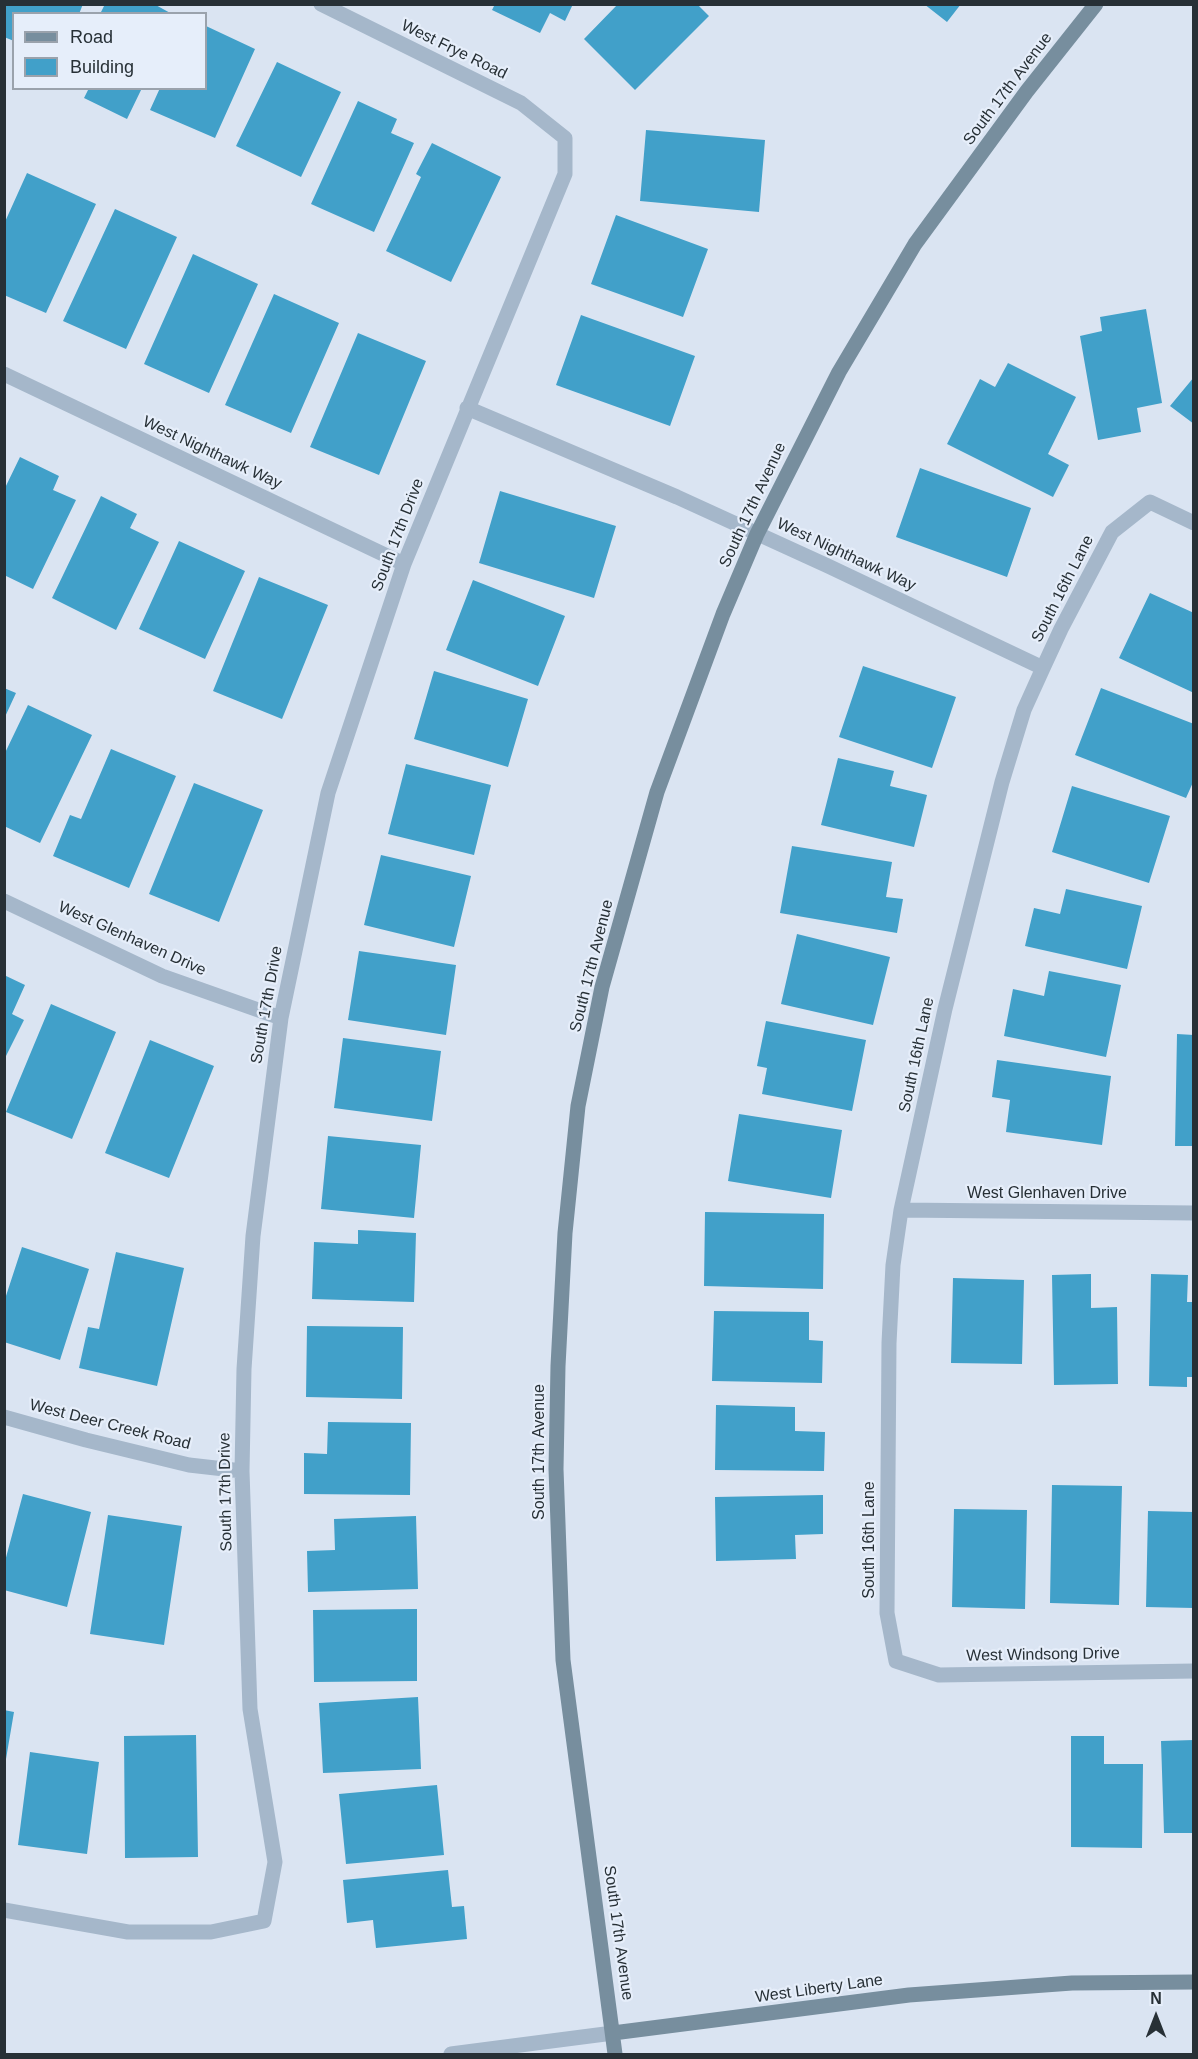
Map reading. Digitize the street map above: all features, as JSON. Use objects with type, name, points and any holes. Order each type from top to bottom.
[{"type":"main road","name":"South 17th Avenue","points":[[615,2055],[563,1660],[556,1469],[558,1366],[565,1233],[579,1106],[602,987],[657,792],[723,614],[757,534],[839,372],[915,244],[1027,91],[1096,4]]},
{"type":"main road","name":"West Liberty Lane","points":[[613,2034],[909,1995],[1072,1983],[1194,1982]]},
{"type":"street","name":"West Frye Road","points":[[321,4],[521,103],[565,138]]},
{"type":"street","name":"South 17th Drive","points":[[4,1910],[128,1932],[211,1932],[264,1921],[275,1862],[250,1709],[242,1471],[244,1370],[253,1236],[280,1018],[328,793],[404,564],[565,174],[565,138]]},
{"type":"street","name":"West Nighthawk Way","points":[[4,374],[404,564]]},
{"type":"street","name":"West Nighthawk Way","points":[[467,408],[757,534],[1043,668]]},
{"type":"street","name":"South 16th Lane","points":[[896,1661],[888,1613],[889,1355],[892,1265],[901,1210],[945,1009],[987,836],[1024,710],[1061,629],[1112,532],[1150,502],[1194,523]]},
{"type":"street","name":"West Glenhaven Drive","points":[[4,901],[162,976],[280,1018]]},
{"type":"street","name":"West Glenhaven Drive","points":[[901,1210],[1194,1213]]},
{"type":"street","name":"West Deer Creek Road","points":[[4,1416],[86,1440],[189,1465],[242,1471]]},
{"type":"street","name":"West Windsong Drive","points":[[896,1661],[939,1675],[1194,1671]]},
{"type":"street","name":"West Liberty Lane","points":[[451,2055],[613,2034]]},
{"type":"building","points":[[4,4],[83,4],[80,12],[12,12],[12,40],[4,37]]},
{"type":"building","points":[[105,4],[154,4],[168,12],[101,12]]},
{"type":"building","points":[[495,4],[573,4],[565,21],[550,13],[540,33],[492,10]]},
{"type":"building","points":[[618,4],[697,4],[709,16],[635,90],[584,39]]},
{"type":"building","points":[[924,4],[961,4],[947,22]]},
{"type":"building","points":[[207,26],[255,49],[215,138],[150,110],[159,90],[207,90]]},
{"type":"building","points":[[277,62],[341,92],[301,177],[236,146]]},
{"type":"building","points":[[88,90],[141,90],[127,119],[84,98]]},
{"type":"building","points":[[358,101],[397,119],[391,133],[414,143],[374,232],[311,204]]},
{"type":"building","points":[[646,130],[765,140],[759,212],[640,201]]},
{"type":"building","points":[[432,143],[501,177],[451,282],[386,251],[421,177],[416,174]]},
{"type":"building","points":[[27,173],[96,204],[46,313],[4,295],[4,224]]},
{"type":"building","points":[[115,209],[177,237],[126,349],[63,321]]},
{"type":"building","points":[[616,215],[708,249],[683,317],[591,284]]},
{"type":"building","points":[[193,254],[258,284],[209,393],[144,364]]},
{"type":"building","points":[[274,294],[339,323],[291,433],[225,405]]},
{"type":"building","points":[[1146,309],[1162,403],[1137,408],[1141,432],[1098,440],[1080,336],[1102,331],[1100,317]]},
{"type":"building","points":[[581,315],[695,356],[670,426],[556,385]]},
{"type":"building","points":[[358,333],[426,361],[379,475],[310,447]]},
{"type":"building","points":[[1008,363],[1076,397],[1048,454],[1069,465],[1053,497],[947,444],[980,379],[995,387]]},
{"type":"building","points":[[1194,377],[1194,424],[1170,406]]},
{"type":"building","points":[[20,457],[59,476],[53,490],[76,500],[33,589],[4,575],[4,490]]},
{"type":"building","points":[[920,468],[1031,508],[1007,577],[896,537]]},
{"type":"building","points":[[500,491],[616,526],[594,598],[479,563]]},
{"type":"building","points":[[101,496],[137,514],[130,528],[159,542],[116,630],[52,598]]},
{"type":"building","points":[[179,541],[245,571],[205,659],[139,629]]},
{"type":"building","points":[[259,577],[328,605],[282,719],[213,691]]},
{"type":"building","points":[[473,580],[565,616],[538,686],[446,650]]},
{"type":"building","points":[[1150,593],[1194,613],[1194,693],[1119,658]]},
{"type":"building","points":[[863,666],[956,697],[932,768],[839,737]]},
{"type":"building","points":[[434,671],[528,699],[508,767],[414,739]]},
{"type":"building","points":[[4,688],[16,693],[4,719]]},
{"type":"building","points":[[1101,688],[1194,724],[1194,780],[1186,798],[1075,755]]},
{"type":"building","points":[[28,705],[92,735],[40,843],[4,826],[4,755]]},
{"type":"building","points":[[111,749],[176,776],[129,888],[53,856],[70,815],[81,819]]},
{"type":"building","points":[[838,758],[894,771],[890,786],[927,795],[914,847],[821,825]]},
{"type":"building","points":[[406,764],[491,785],[474,855],[388,834]]},
{"type":"building","points":[[194,783],[263,810],[219,922],[149,894]]},
{"type":"building","points":[[1072,786],[1170,816],[1149,883],[1052,852]]},
{"type":"building","points":[[792,846],[892,862],[886,897],[903,899],[897,933],[780,913]]},
{"type":"building","points":[[381,855],[471,876],[454,947],[364,925]]},
{"type":"building","points":[[1066,889],[1142,906],[1127,969],[1025,946],[1034,908],[1060,914]]},
{"type":"building","points":[[797,934],[890,957],[873,1025],[781,1004]]},
{"type":"building","points":[[359,951],[456,965],[446,1035],[348,1020]]},
{"type":"building","points":[[1049,971],[1121,985],[1106,1057],[1004,1036],[1013,989],[1044,996]]},
{"type":"building","points":[[4,975],[25,985],[12,1014],[24,1020],[4,1060]]},
{"type":"building","points":[[51,1004],[116,1032],[72,1139],[6,1112]]},
{"type":"building","points":[[766,1021],[866,1040],[852,1111],[762,1094],[767,1068],[757,1066]]},
{"type":"building","points":[[1177,1034],[1194,1035],[1194,1146],[1175,1146]]},
{"type":"building","points":[[343,1038],[441,1051],[432,1121],[334,1108]]},
{"type":"building","points":[[150,1040],[214,1066],[169,1178],[105,1153]]},
{"type":"building","points":[[997,1060],[1111,1076],[1102,1145],[1006,1132],[1010,1100],[992,1097]]},
{"type":"building","points":[[739,1114],[842,1130],[831,1198],[728,1181]]},
{"type":"building","points":[[328,1136],[421,1145],[414,1218],[321,1209]]},
{"type":"building","points":[[705,1212],[824,1214],[823,1289],[704,1286]]},
{"type":"building","points":[[358,1230],[416,1233],[414,1302],[312,1299],[314,1242],[358,1244]]},
{"type":"building","points":[[22,1247],[89,1269],[60,1360],[4,1342],[4,1302]]},
{"type":"building","points":[[116,1252],[184,1268],[157,1386],[79,1368],[88,1327],[99,1329]]},
{"type":"building","points":[[1091,1274],[1091,1308],[1117,1307],[1118,1384],[1054,1385],[1052,1275]]},
{"type":"building","points":[[1151,1274],[1188,1275],[1187,1302],[1194,1302],[1194,1377],[1187,1377],[1187,1387],[1149,1386]]},
{"type":"building","points":[[953,1278],[1024,1280],[1022,1364],[951,1363]]},
{"type":"building","points":[[714,1311],[809,1312],[809,1340],[823,1341],[822,1383],[712,1381]]},
{"type":"building","points":[[307,1326],[403,1327],[402,1399],[306,1397]]},
{"type":"building","points":[[716,1405],[795,1407],[795,1431],[825,1432],[824,1471],[715,1470]]},
{"type":"building","points":[[328,1422],[411,1423],[410,1495],[304,1494],[304,1453],[327,1454]]},
{"type":"building","points":[[1052,1485],[1122,1486],[1119,1605],[1050,1603]]},
{"type":"building","points":[[23,1494],[91,1512],[67,1607],[4,1590],[4,1565]]},
{"type":"building","points":[[823,1495],[823,1534],[795,1535],[796,1559],[716,1561],[715,1497]]},
{"type":"building","points":[[954,1509],[1027,1510],[1025,1609],[952,1607]]},
{"type":"building","points":[[1148,1511],[1194,1512],[1194,1608],[1146,1607]]},
{"type":"building","points":[[108,1515],[182,1526],[164,1645],[90,1634]]},
{"type":"building","points":[[416,1516],[418,1589],[308,1592],[307,1551],[335,1550],[334,1519]]},
{"type":"building","points":[[417,1609],[417,1681],[314,1682],[313,1610]]},
{"type":"building","points":[[418,1697],[421,1769],[323,1773],[319,1703]]},
{"type":"building","points":[[4,1710],[14,1712],[6,1759],[4,1759]]},
{"type":"building","points":[[196,1735],[198,1857],[125,1858],[124,1736]]},
{"type":"building","points":[[1071,1736],[1104,1736],[1104,1764],[1143,1764],[1142,1848],[1071,1847]]},
{"type":"building","points":[[1194,1740],[1194,1833],[1164,1833],[1161,1741]]},
{"type":"building","points":[[30,1752],[99,1762],[87,1854],[18,1845]]},
{"type":"building","points":[[437,1785],[444,1855],[346,1864],[339,1794]]},
{"type":"building","points":[[448,1870],[452,1907],[464,1906],[467,1939],[376,1948],[373,1920],[347,1923],[343,1880]]}]
